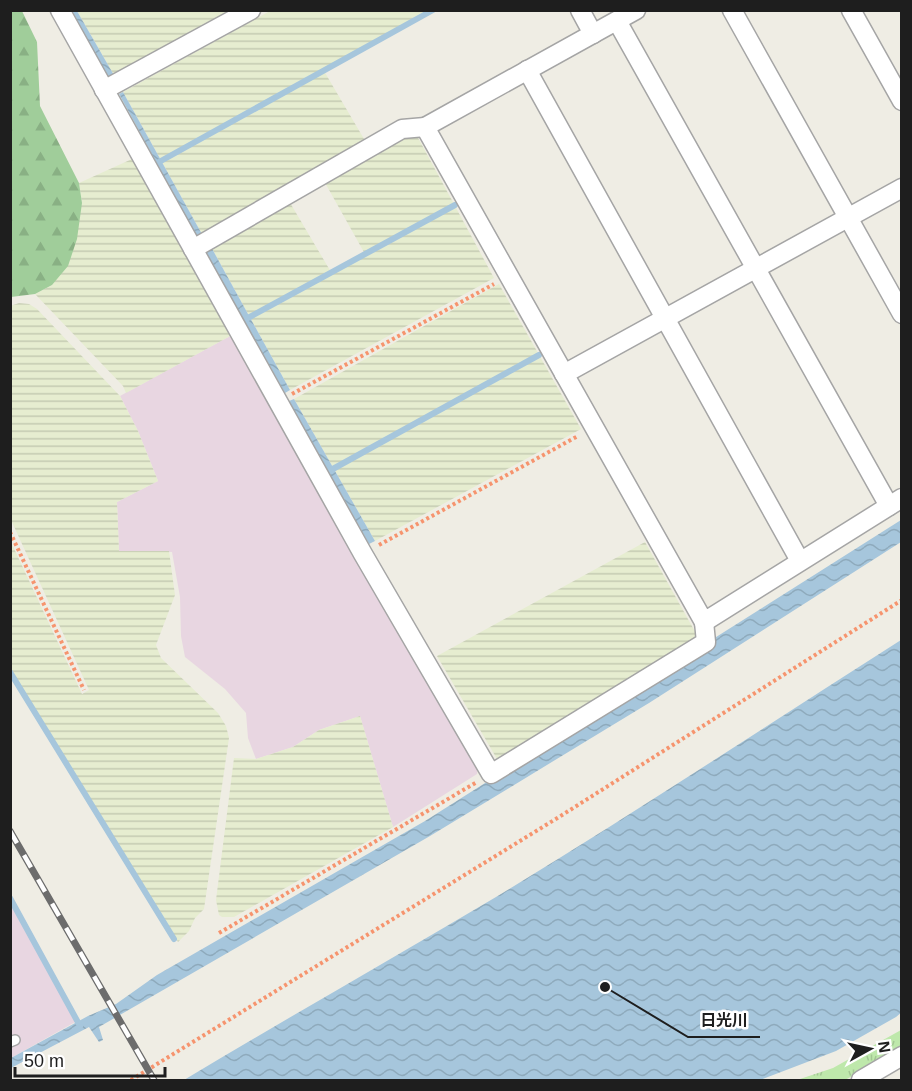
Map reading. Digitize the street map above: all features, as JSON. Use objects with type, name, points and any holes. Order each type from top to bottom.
[{"type":"street","points":[[60,10],[363,554],[491,774],[706,642],[704,622],[425,127]]},
{"type":"street","points":[[104,90],[250,10]]},
{"type":"street","points":[[580,10],[593,34]]},
{"type":"street","points":[[193,249],[402,129],[425,127],[636,10]]},
{"type":"street","points":[[732,10],[902,314]]},
{"type":"street","points":[[851,10],[902,101]]},
{"type":"street","points":[[617,21],[756,269],[895,502],[704,622]]},
{"type":"street","points":[[526,70],[800,561]]},
{"type":"street","points":[[564,374],[902,188]]},
{"type":"street","points":[[861,1080],[902,1056]]},
{"type":"path","points":[[279,401],[508,276]]},
{"type":"path","points":[[363,554],[594,427]]},
{"type":"path","points":[[10,532],[84,690]]},
{"type":"path","points":[[130,1080],[560,817],[902,600]]},
{"type":"path","points":[[219,933],[491,774]]},
{"type":"shaded area","points":[[232,335],[478,766],[477,774],[393,827],[360,716],[319,730],[293,747],[256,759],[248,738],[246,713],[225,689],[185,657],[181,636],[180,597],[172,552],[119,551],[117,502],[158,481],[138,431],[120,396]]},
{"type":"shaded area","points":[[10,898],[77,1021],[11,1058],[10,1058]]},
{"type":"green space","points":[[10,11],[22,11],[37,42],[40,106],[79,183],[82,203],[77,239],[68,266],[52,285],[35,294],[11,297]]},
{"type":"green space","points":[[77,11],[236,11],[115,77]]},
{"type":"green space","points":[[270,11],[433,11],[324,71],[367,144],[203,236],[123,92]]},
{"type":"green space","points":[[416,134],[494,278],[290,390],[210,245],[289,201],[331,272],[365,254],[324,181],[402,136]]},
{"type":"green space","points":[[132,159],[232,335],[126,393],[123,386],[35,294],[52,285],[82,203],[79,183]]},
{"type":"green space","points":[[499,284],[581,429],[375,541],[294,399]]},
{"type":"green space","points":[[19,303],[29,304],[37,309],[120,396],[138,431],[158,481],[117,502],[119,551],[169,551],[175,595],[156,645],[161,658],[218,713],[226,726],[229,738],[204,909],[195,918],[189,931],[178,942],[11,672],[11,542],[82,694],[89,690],[11,520],[10,306]]},
{"type":"green space","points":[[645,542],[703,646],[504,771],[437,656]]},
{"type":"green space","points":[[360,716],[393,827],[234,917],[219,915],[216,900],[234,758],[256,759],[293,747],[319,730]]},
{"type":"green space","points":[[901,1030],[901,1050],[845,1080],[797,1080],[833,1068]]},
{"type":"water","points":[[71,11],[77,11],[115,77],[110,80]]},
{"type":"water","points":[[123,92],[203,236],[198,239],[119,94]]},
{"type":"water","points":[[210,245],[290,390],[285,393],[204,249]]},
{"type":"water","points":[[294,399],[375,541],[369,544],[289,401]]},
{"type":"water","points":[[901,520],[901,542],[649,703],[430,836],[99,1027],[103,1040],[99,1042],[89,1027],[11,1068],[11,1058],[88,1016],[116,1004],[157,975],[425,821]]},
{"type":"water","points":[[901,640],[902,1012],[896,1017],[836,1051],[760,1080],[184,1080],[547,866]]},
{"type":"waterway","points":[[159,162],[433,10]]},
{"type":"waterway","points":[[246,319],[455,205]]},
{"type":"waterway","points":[[331,470],[539,355]]},
{"type":"waterway","points":[[10,672],[174,939]]},
{"type":"waterway","points":[[10,898],[80,1026]]},
{"type":"railway","points":[[10,831],[154,1080]]},
{"type":"place","name":"日光川","points":[[605,987]]}]
